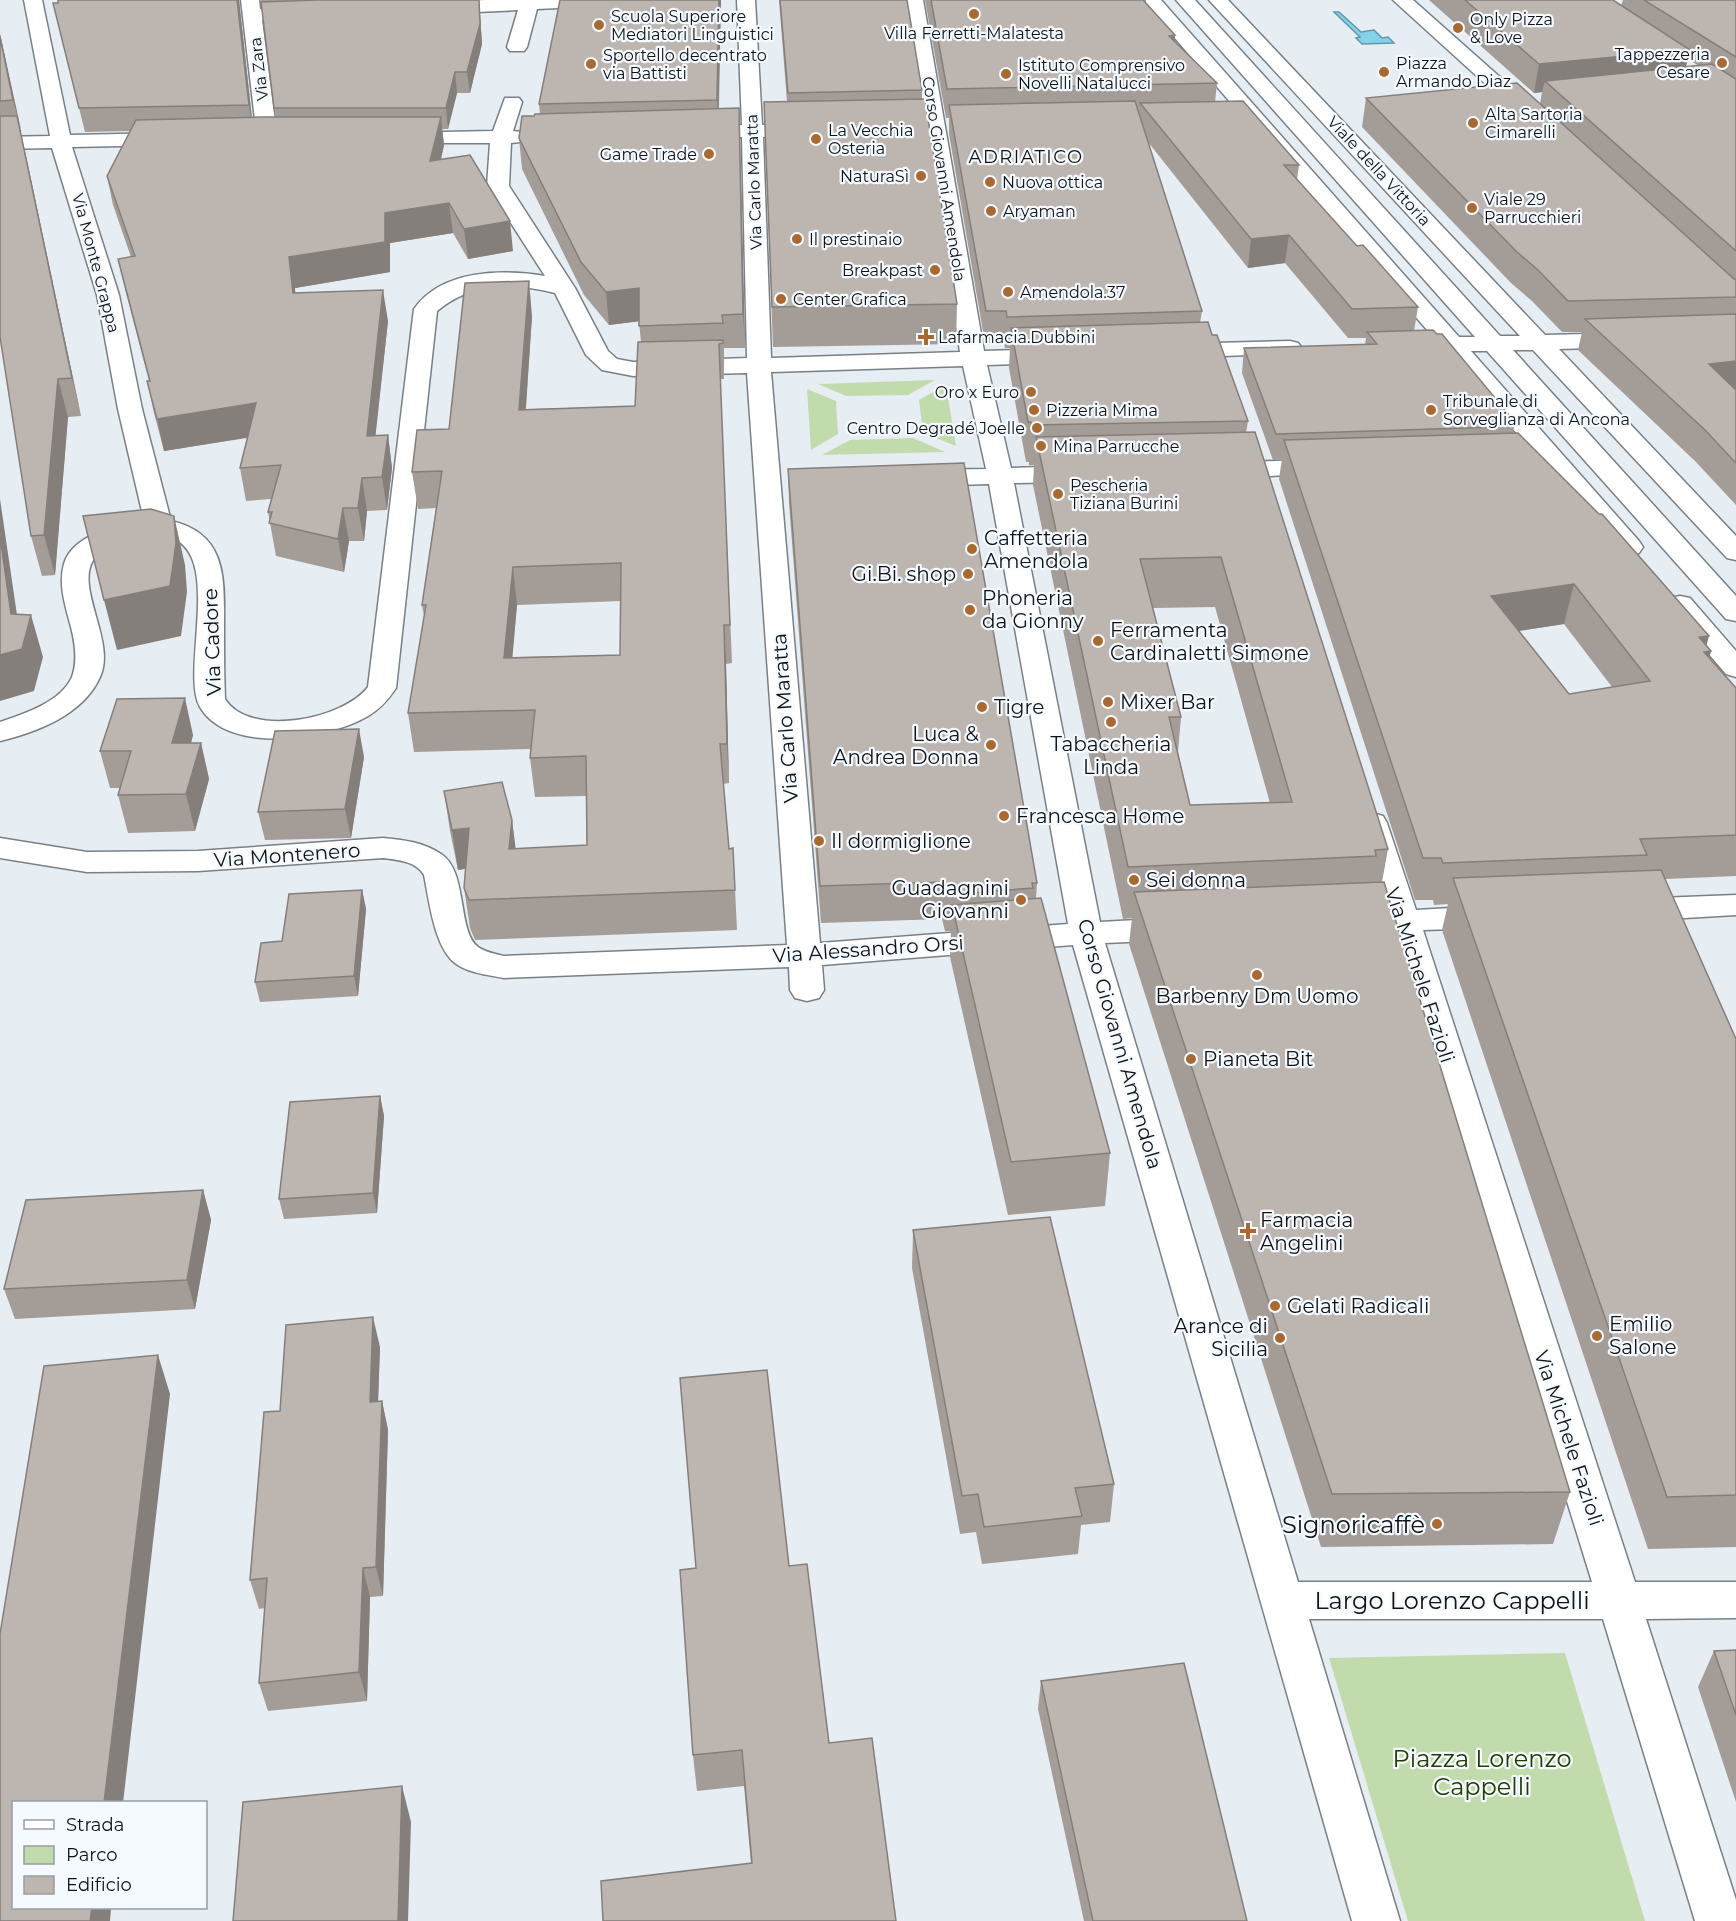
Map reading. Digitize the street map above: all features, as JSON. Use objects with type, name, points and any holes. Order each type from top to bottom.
[{"type":"street","name":"Via Monte Grappa","points":[[33,0],[61,142],[108,294],[130,409],[159,526]]},
{"type":"street","points":[[419,9],[603,0]]},
{"type":"street","name":"Via Carlo Maratta","points":[[746,0],[759,365],[778,481],[803,955],[807,990]]},
{"type":"street","name":"Corso Giovanni Amendola","points":[[914,0],[945,127],[973,358],[1000,476],[1086,933],[1281,1601]]},
{"type":"street","points":[[1151,0],[1645,564]]},
{"type":"street","name":"Viale della Vittoria","points":[[1185,0],[1736,613]]},
{"type":"street","name":"Viale della Vittoria","points":[[1218,0],[1736,552]]},
{"type":"street","points":[[1402,0],[1546,129]]},
{"type":"street","points":[[518,47],[529,2]]},
{"type":"street","points":[[251,7],[330,12]]},
{"type":"street","name":"Via Zara","points":[[251,7],[267,137]]},
{"type":"street","points":[[1493,106],[1547,100]]},
{"type":"street","points":[[512,102],[501,137],[498,186],[564,288],[598,355],[610,365],[633,369],[1079,355]]},
{"type":"street","points":[[1228,119],[1254,119]]},
{"type":"street","points":[[1333,121],[1357,119]]},
{"type":"street","points":[[913,128],[945,127]]},
{"type":"street","points":[[676,133],[829,129]]},
{"type":"street","points":[[384,137],[548,136]]},
{"type":"street","points":[[244,138],[290,137]]},
{"type":"street","points":[[0,143],[187,139]]},
{"type":"street","name":"Via Cadore","points":[[159,526],[175,529],[190,538],[207,562],[211,581],[210,699],[220,714],[244,726],[265,730],[292,730],[336,720],[371,702],[382,688],[426,309],[441,294],[456,286],[476,281],[525,279],[564,288]]},
{"type":"street","points":[[1379,346],[1653,339]]},
{"type":"street","points":[[1149,352],[1224,362],[1310,348]]},
{"type":"street","points":[[1250,438],[1264,482]]},
{"type":"street","points":[[1521,461],[1553,460]]},
{"type":"street","points":[[1204,471],[1264,482],[1356,466]]},
{"type":"street","points":[[893,478],[1101,474]]},
{"type":"street","points":[[0,732],[53,710],[76,692],[86,676],[90,660],[76,583],[77,563],[102,541],[126,532],[159,526]]},
{"type":"street","points":[[1667,590],[1736,668]]},
{"type":"street","name":"Via Michele Fazioli","points":[[1364,797],[1620,1600]]},
{"type":"street","name":"Via Montenero","points":[[0,848],[87,862],[198,861],[383,848],[410,851],[432,862],[440,875],[454,936],[465,954],[481,962],[504,967]]},
{"type":"street","points":[[1599,912],[1736,905]]},
{"type":"street","points":[[1669,908],[1683,940]]},
{"type":"street","points":[[1320,924],[1518,915]]},
{"type":"street","name":"Via Alessandro Orsi","points":[[504,967],[803,955],[1086,933],[1203,928]]},
{"type":"street","points":[[1620,1600],[1633,1649],[1719,1921]]},
{"type":"street","name":"Largo Lorenzo Cappelli","points":[[1376,1921],[1281,1601],[1736,1600]]},
{"type":"green space","points":[[935,380],[908,395],[846,396],[818,384]]},
{"type":"green space","points":[[946,385],[956,446],[923,433],[919,400]]},
{"type":"green space","points":[[807,389],[836,401],[838,434],[811,450]]},
{"type":"green space","points":[[913,438],[945,452],[822,455],[850,440]]},
{"type":"green space","name":"Piazza Lorenzo Cappelli","points":[[1565,1653],[1645,1921],[1408,1921],[1329,1658]]},
{"type":"water","points":[[1334,12],[1339,12],[1361,32],[1374,30],[1382,38],[1388,37],[1394,43],[1362,44],[1356,38],[1360,37]]},
{"type":"building","points":[[58,0],[237,0],[249,105],[79,108],[53,3],[58,3]]},
{"type":"building","points":[[479,0],[480,24],[467,72],[455,72],[446,108],[274,108],[261,2]]},
{"type":"building","points":[[560,0],[719,0],[717,100],[539,104]]},
{"type":"building","points":[[780,0],[907,0],[922,90],[788,93]]},
{"type":"building","points":[[931,0],[1143,0],[1175,35],[1169,36],[1217,83],[947,89]]},
{"type":"building","points":[[1465,0],[1613,0],[1690,50],[1539,64]]},
{"type":"building","points":[[1644,0],[1736,0],[1736,57]]},
{"type":"building","points":[[0,37],[13,100],[0,101]]},
{"type":"building","points":[[1712,64],[1736,79],[1736,251],[1545,81]]},
{"type":"building","points":[[1517,83],[1736,279],[1736,297],[1568,301],[1366,98]]},
{"type":"building","points":[[925,99],[957,304],[772,307],[764,102]]},
{"type":"building","points":[[1135,101],[1202,311],[1007,317],[1006,311],[986,311],[949,105]]},
{"type":"building","points":[[1243,101],[1299,165],[1284,165],[1357,246],[1363,245],[1418,307],[1352,309],[1289,235],[1251,239],[1140,103]]},
{"type":"building","points":[[739,108],[743,314],[722,315],[723,323],[639,326],[639,288],[606,292],[581,262],[519,138],[522,116]]},
{"type":"building","points":[[0,116],[17,116],[72,378],[58,379],[44,535],[31,536],[0,337]]},
{"type":"building","points":[[441,117],[430,161],[470,155],[510,221],[464,229],[449,203],[385,213],[385,242],[289,257],[293,293],[383,290],[367,436],[388,435],[382,477],[362,478],[358,508],[343,508],[338,539],[269,523],[272,512],[268,512],[281,465],[240,468],[256,403],[157,419],[147,381],[150,381],[118,259],[135,256],[107,176],[136,120]]},
{"type":"building","points":[[529,281],[519,410],[635,406],[638,342],[723,340],[723,343],[719,344],[730,625],[724,625],[727,744],[720,744],[729,849],[733,848],[735,890],[469,900],[464,888],[469,828],[452,830],[444,791],[502,782],[512,820],[509,849],[587,845],[586,756],[530,758],[535,710],[408,713],[426,605],[422,605],[442,471],[412,472],[417,430],[449,429],[465,283]],"holes":[[[621,563],[620,655],[504,658],[513,567]]]},
{"type":"building","points":[[1736,314],[1736,361],[1709,364],[1736,390],[1736,463],[1705,430],[1585,319]]},
{"type":"building","points":[[1208,322],[1212,335],[1217,335],[1248,421],[1031,425],[1031,422],[1028,422],[1011,328]]},
{"type":"building","points":[[1433,330],[1437,334],[1442,334],[1515,422],[1493,423],[1497,427],[1276,434],[1244,348],[1377,344],[1367,332]]},
{"type":"building","points":[[1255,432],[1388,849],[1375,850],[1376,856],[1128,867],[1036,437]],"holes":[[[1221,557],[1292,802],[1190,805],[1169,717],[1181,717],[1140,559]]]},
{"type":"building","points":[[1518,433],[1599,514],[1602,514],[1709,636],[1699,637],[1711,651],[1704,652],[1736,688],[1736,835],[1640,839],[1647,855],[1443,863],[1441,858],[1423,858],[1284,440]],"holes":[[[1574,584],[1650,681],[1569,694],[1491,596]]]},
{"type":"building","points":[[964,463],[1037,883],[1032,883],[1033,888],[946,895],[943,882],[820,886],[788,469]]},
{"type":"building","points":[[151,509],[174,516],[176,543],[170,586],[104,600],[83,516]]},
{"type":"building","points":[[0,536],[11,614],[31,615],[22,649],[0,655]]},
{"type":"building","points":[[185,698],[172,743],[201,743],[186,794],[118,795],[131,751],[100,751],[117,699]]},
{"type":"building","points":[[359,729],[345,809],[258,812],[275,731]]},
{"type":"building","points":[[1661,870],[1736,1039],[1736,1495],[1667,1497],[1453,878]]},
{"type":"building","points":[[1384,882],[1570,1492],[1332,1494],[1134,892]]},
{"type":"building","points":[[362,890],[354,976],[255,982],[261,943],[282,941],[289,894]]},
{"type":"building","points":[[1041,898],[1110,1153],[1011,1162],[952,905]]},
{"type":"building","points":[[380,1096],[373,1193],[279,1199],[290,1102]]},
{"type":"building","points":[[203,1190],[187,1280],[4,1289],[26,1200]]},
{"type":"building","points":[[1050,1217],[1114,1484],[1075,1488],[1082,1516],[984,1527],[978,1494],[962,1496],[913,1230]]},
{"type":"building","points":[[373,1317],[370,1402],[382,1401],[376,1567],[363,1568],[359,1672],[259,1683],[267,1578],[250,1580],[264,1412],[280,1411],[286,1325]]},
{"type":"building","points":[[158,1355],[104,1801],[12,1801],[12,1909],[92,1909],[90,1921],[0,1921],[0,1634],[44,1366]]},
{"type":"building","points":[[767,1370],[789,1566],[807,1564],[829,1743],[872,1738],[896,1921],[603,1921],[601,1881],[752,1863],[742,1750],[693,1755],[680,1570],[696,1568],[680,1378]]},
{"type":"building","points":[[1736,1650],[1736,1715],[1714,1651]]},
{"type":"building","points":[[1184,1663],[1247,1921],[1093,1921],[1041,1681]]},
{"type":"building","points":[[402,1786],[398,1921],[233,1921],[243,1802]]},
{"type":"place","name":"Villa Ferretti-Malatesta","points":[[974,14]]},
{"type":"place","name":"Scuola Superiore Mediatori Linguistici","points":[[599,25]]},
{"type":"place","name":"Only Pizza & Love","points":[[1458,28]]},
{"type":"place","name":"Tappezzeria Cesare","points":[[1722,63]]},
{"type":"place","name":"Sportello decentrato via Battisti","points":[[591,64]]},
{"type":"place","name":"Piazza Armando Diaz","points":[[1384,72]]},
{"type":"place","name":"Istituto Comprensivo Novelli Natalucci","points":[[1006,74]]},
{"type":"place","name":"Alta Sartoria Cimarelli","points":[[1473,123]]},
{"type":"place","name":"La Vecchia Osteria","points":[[816,139]]},
{"type":"place","name":"Game Trade","points":[[709,154]]},
{"type":"place","name":"NaturaSì","points":[[921,176]]},
{"type":"place","name":"Nuova ottica","points":[[990,182]]},
{"type":"place","name":"Viale 29 Parrucchieri","points":[[1472,208]]},
{"type":"place","name":"Aryaman","points":[[991,211]]},
{"type":"place","name":"Il prestinaio","points":[[797,239]]},
{"type":"place","name":"Breakpast","points":[[935,270]]},
{"type":"place","name":"Amendola.37","points":[[1008,292]]},
{"type":"place","name":"Center Grafica","points":[[781,299]]},
{"type":"place","name":"Lafarmacia.Dubbini","points":[[926,337]]},
{"type":"place","name":"Oro x Euro","points":[[1031,392]]},
{"type":"place","name":"Pizzeria Mima","points":[[1034,410]]},
{"type":"place","name":"Tribunale di Sorveglianza di Ancona","points":[[1431,410]]},
{"type":"place","name":"Centro Degradé Joelle","points":[[1037,428]]},
{"type":"place","name":"Mina Parrucche","points":[[1041,446]]},
{"type":"place","name":"Pescheria Tiziana Burini","points":[[1058,494]]},
{"type":"place","name":"Caffetteria Amendola","points":[[972,549]]},
{"type":"place","name":"Gi.Bi. shop","points":[[968,574]]},
{"type":"place","name":"Phoneria da Gionny","points":[[970,610]]},
{"type":"place","name":"Ferramenta Cardinaletti Simone","points":[[1098,641]]},
{"type":"place","name":"Mixer Bar","points":[[1108,702]]},
{"type":"place","name":"Tigre","points":[[982,707]]},
{"type":"place","name":"Tabaccheria Linda","points":[[1111,722]]},
{"type":"place","name":"Luca & Andrea Donna","points":[[991,745]]},
{"type":"place","name":"Francesca Home","points":[[1004,816]]},
{"type":"place","name":"Il dormiglione","points":[[819,841]]},
{"type":"place","name":"Sei donna","points":[[1134,880]]},
{"type":"place","name":"Guadagnini Giovanni","points":[[1021,900]]},
{"type":"place","name":"Barbenry Dm Uomo","points":[[1257,975]]},
{"type":"place","name":"Pianeta Bit","points":[[1191,1059]]},
{"type":"place","name":"Farmacia Angelini","points":[[1248,1231]]},
{"type":"place","name":"Gelati Radicali","points":[[1275,1306]]},
{"type":"place","name":"Emilio Salone","points":[[1597,1336]]},
{"type":"place","name":"Arance di Sicilia","points":[[1280,1338]]},
{"type":"place","name":"Signoricaffè","points":[[1437,1524]]},
{"type":"district","name":"ADRIATICO","points":[[1026,157]]}]
